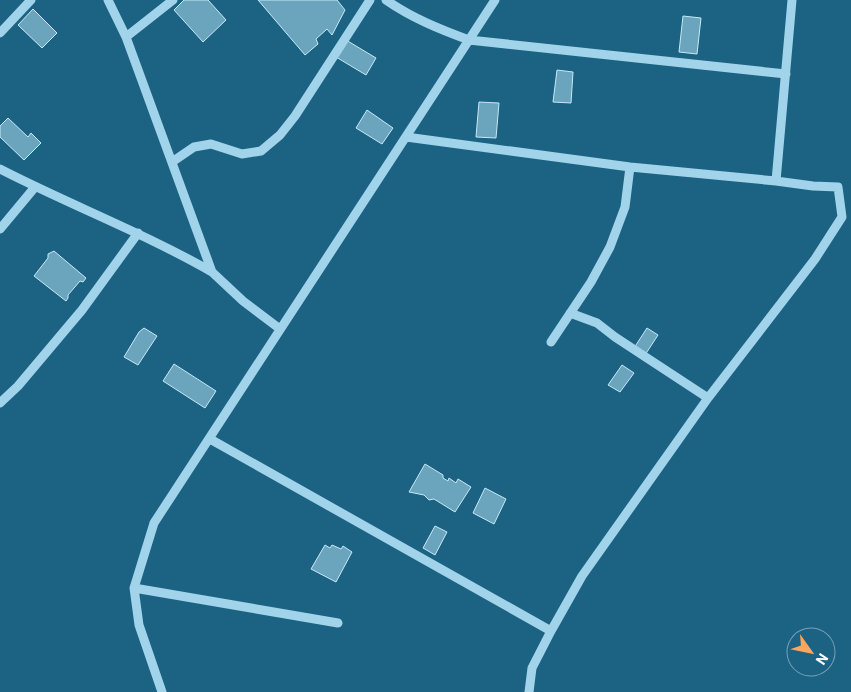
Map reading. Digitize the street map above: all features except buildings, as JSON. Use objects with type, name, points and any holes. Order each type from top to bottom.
[{"type":"street","points":[[0,34],[30,0]]},
{"type":"street","points":[[108,0],[126,37],[212,272]]},
{"type":"street","points":[[126,37],[173,0]]},
{"type":"street","points":[[172,162],[194,146],[211,144],[242,154],[261,152],[280,135],[295,116],[370,0]]},
{"type":"street","points":[[386,0],[404,13],[469,40],[786,74]]},
{"type":"street","points":[[162,692],[139,624],[134,588],[154,524],[495,0]]},
{"type":"street","points":[[776,181],[792,0]]},
{"type":"street","points":[[406,137],[630,167],[838,187],[842,217],[815,259],[708,398],[582,576],[532,668],[529,692]]},
{"type":"street","points":[[551,342],[591,282],[610,247],[625,207],[630,167]]},
{"type":"street","points":[[0,169],[174,250],[212,272],[243,301],[280,329]]},
{"type":"street","points":[[0,229],[36,187]]},
{"type":"street","points":[[0,403],[5,401],[82,310],[138,233]]},
{"type":"street","points":[[570,313],[597,323],[615,338],[708,398]]},
{"type":"street","points":[[210,439],[551,630]]},
{"type":"street","points":[[134,588],[338,623]]}]
